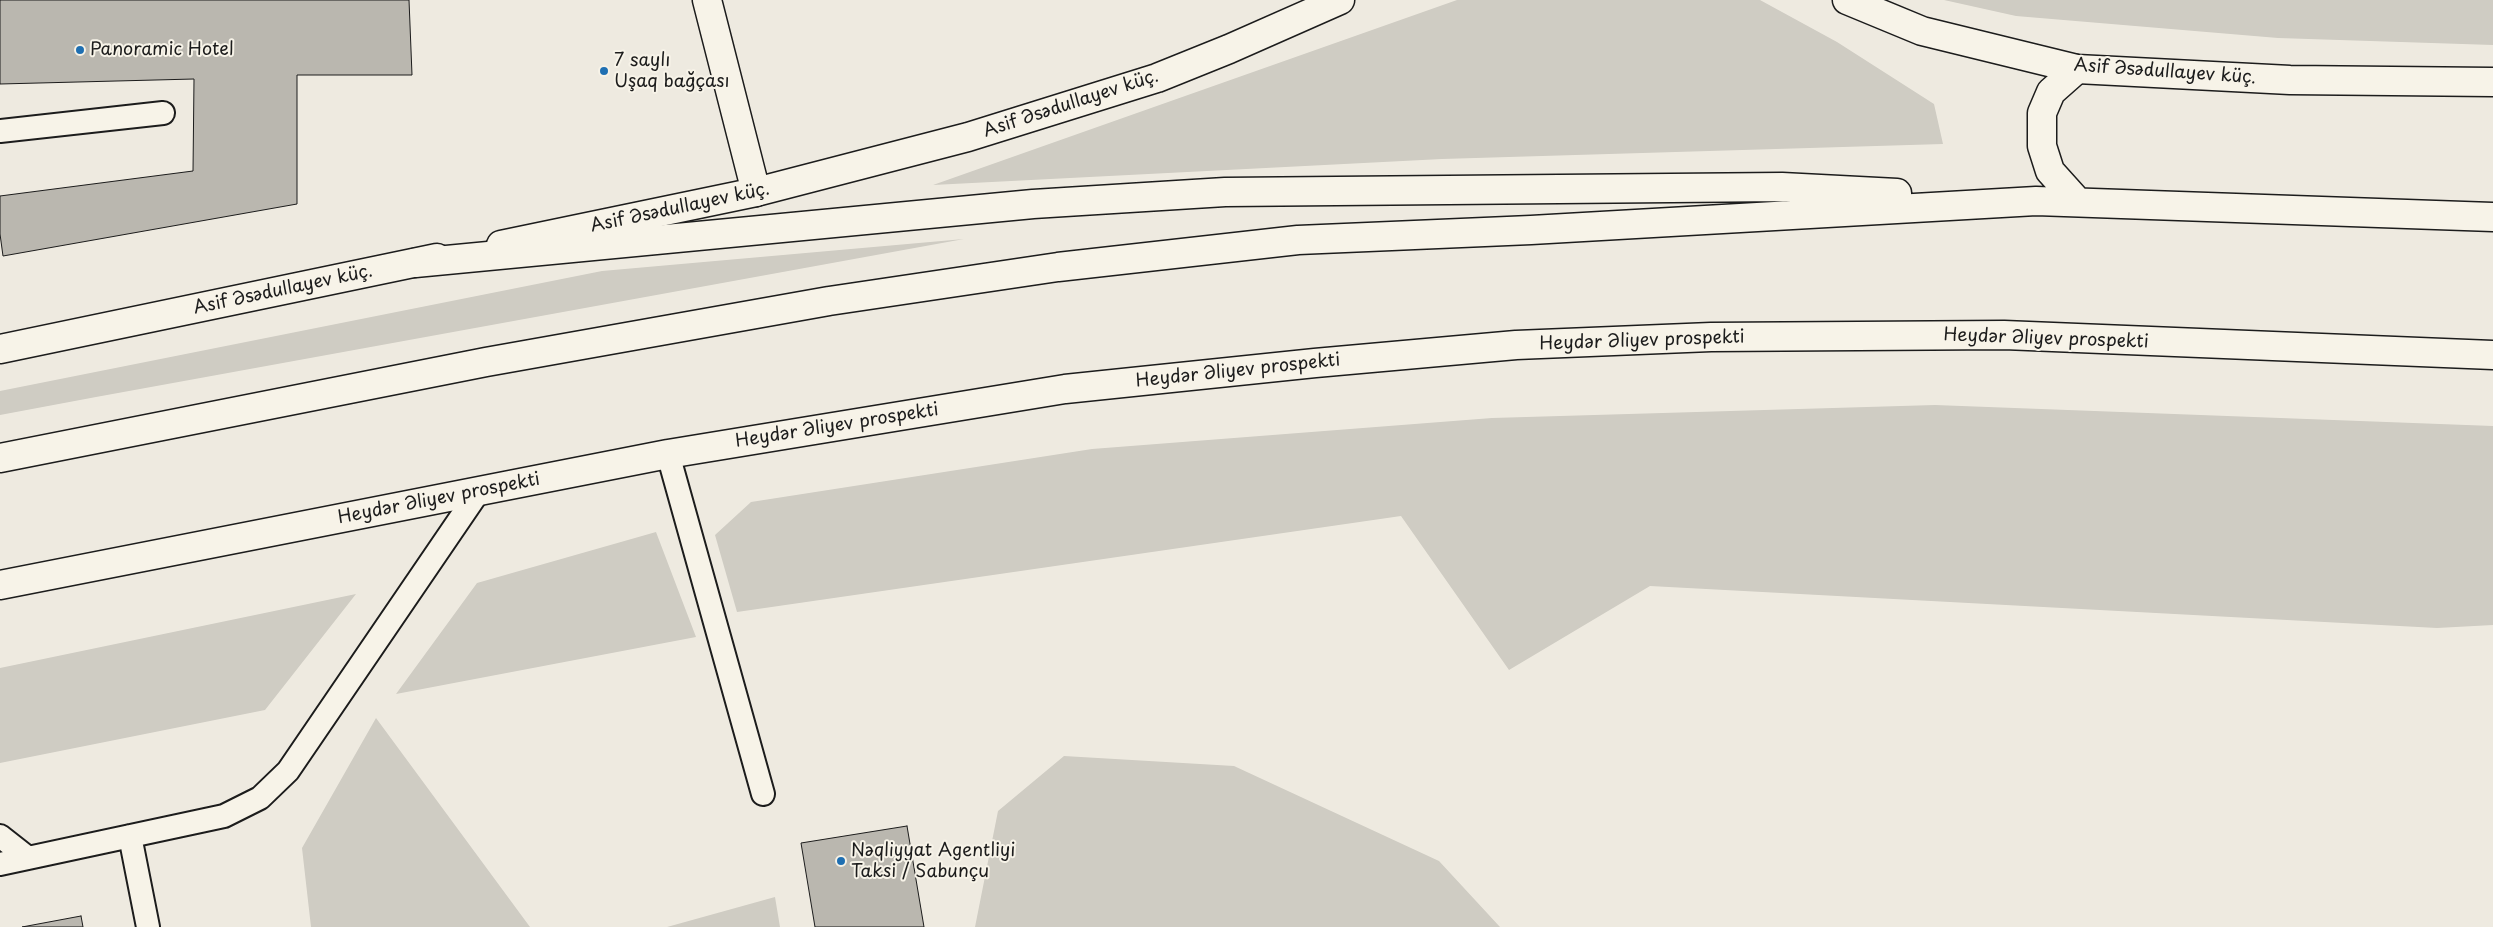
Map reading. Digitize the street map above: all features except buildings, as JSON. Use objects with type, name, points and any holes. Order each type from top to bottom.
[{"type":"main road","points":[[706,0],[756,192]]},
{"type":"main road","name":"Asif Əsədullayev küç.","points":[[1847,0],[1922,31],[2076,69],[2290,80],[2493,82]]},
{"type":"main road","name":"Asif Əsədullayev küç.","points":[[0,348],[756,192],[846,170],[968,137],[1157,78],[1229,49],[1334,1]]},
{"type":"main road","points":[[2076,69],[2051,92],[2042,113],[2042,146],[2050,171],[2076,202]]},
{"type":"main road","points":[[416,263],[1033,204],[1225,192],[1782,187],[2036,201],[2493,217]]},
{"type":"main road","points":[[0,458],[486,362],[829,301],[1058,267],[1298,240],[1541,229],[2036,201]]},
{"type":"main road","name":"Heydər Əliyev prospekti","points":[[0,585],[668,454],[1066,389],[1315,363],[1516,345],[1711,337],[2004,335],[2493,356]]},
{"type":"lane","points":[[0,132],[163,113]]},
{"type":"lane","points":[[668,454],[762,794]]},
{"type":"lane","points":[[0,864],[224,816],[260,798],[288,771],[479,491]]},
{"type":"lane","points":[[0,836],[28,858]]},
{"type":"lane","points":[[130,836],[148,927]]},
{"type":"shaded area","points":[[1457,0],[1760,0],[1837,42],[1934,104],[1943,144],[1442,159],[933,185]]},
{"type":"shaded area","points":[[1944,0],[2493,0],[2493,45],[2278,38],[2016,16]]},
{"type":"shaded area","points":[[964,239],[0,415],[0,391],[602,271]]},
{"type":"shaded area","points":[[1935,405],[2493,426],[2493,625],[2437,628],[1650,586],[1509,670],[1401,516],[737,612],[715,535],[751,502],[1092,449],[1492,418]]},
{"type":"shaded area","points":[[656,532],[696,637],[396,694],[477,583]]},
{"type":"shaded area","points":[[356,594],[265,710],[0,763],[0,668]]},
{"type":"shaded area","points":[[376,718],[530,927],[311,927],[302,848]]},
{"type":"shaded area","points":[[1064,756],[1234,766],[1439,861],[1500,927],[975,927],[998,811]]},
{"type":"shaded area","points":[[775,897],[780,927],[667,927]]},
{"type":"place","name":"Panoramic Hotel","points":[[80,50]]},
{"type":"place","name":"7 saylı Uşaq bağçası","points":[[604,71]]},
{"type":"place","name":"Nəqliyyat Agentliyi Taksi / Sabunçu","points":[[841,861]]}]
